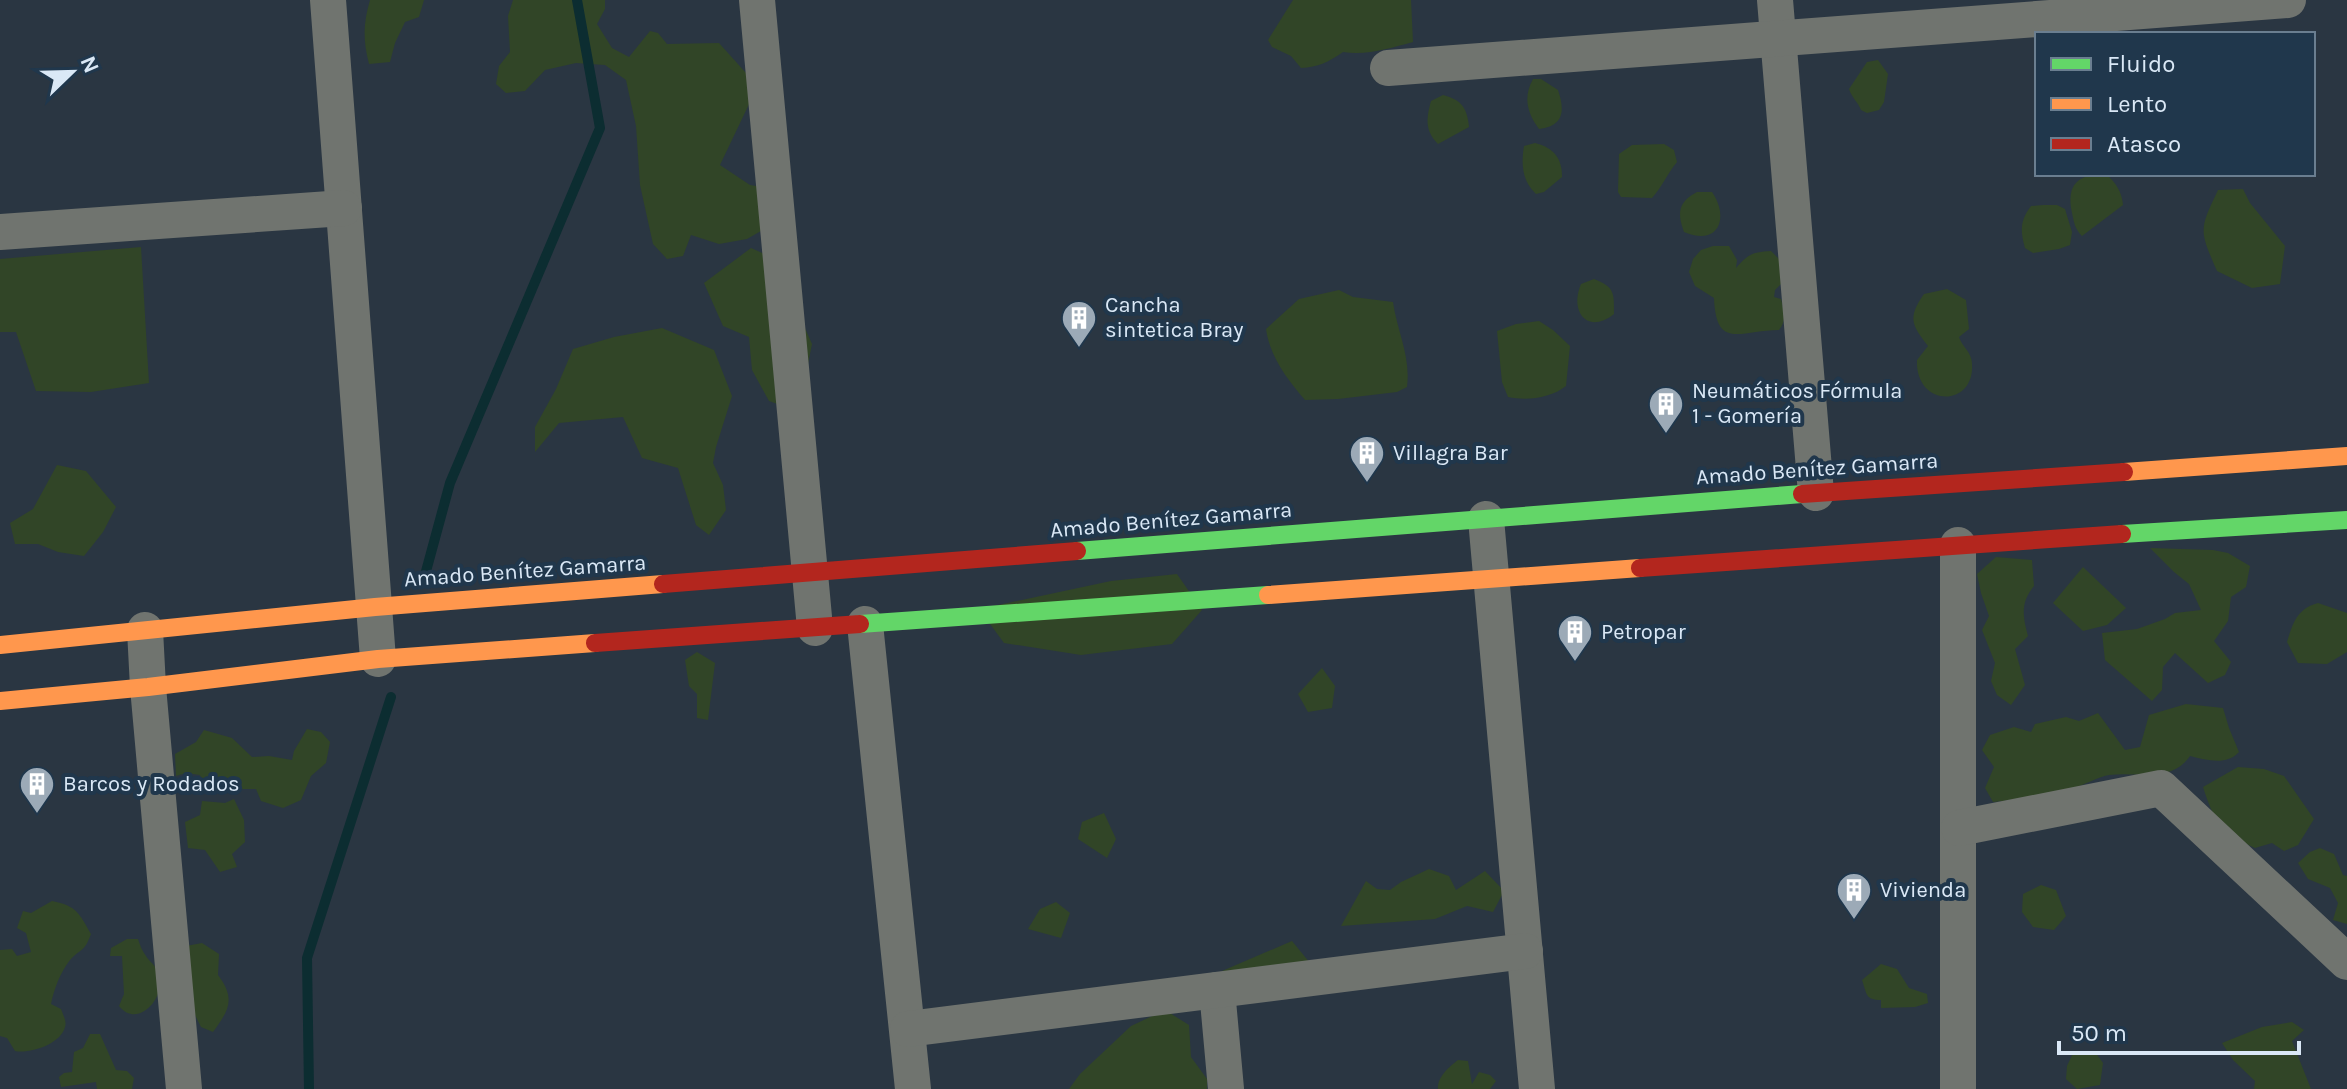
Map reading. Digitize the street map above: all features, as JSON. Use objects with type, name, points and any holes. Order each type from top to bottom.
[{"type":"main road","name":"Amado Benítez Gamarra","points":[[0,645],[375,607],[1816,493],[2347,456]]},
{"type":"main road","points":[[0,701],[148,687],[378,659],[1958,545],[2347,520]]},
{"type":"street","points":[[328,0],[378,659]]},
{"type":"street","points":[[757,0],[815,628]]},
{"type":"street","points":[[1775,0],[1816,493]]},
{"type":"street","points":[[1388,68],[2288,0]]},
{"type":"street","points":[[0,232],[344,208]]},
{"type":"street","points":[[1486,519],[1537,1089]]},
{"type":"street","points":[[1958,545],[1958,1089]]},
{"type":"street","points":[[865,624],[913,1089]]},
{"type":"street","points":[[145,630],[184,1089]]},
{"type":"street","points":[[1959,828],[2161,788],[2347,962]]},
{"type":"street","points":[[908,1029],[1525,951]]},
{"type":"street","points":[[1217,990],[1226,1089]]},
{"type":"green space","points":[[370,0],[424,0],[419,17],[405,22],[390,62],[369,64],[365,32]]},
{"type":"green space","points":[[513,0],[605,0],[605,9],[597,24],[612,48],[629,57],[650,31],[658,33],[667,44],[719,43],[746,73],[751,100],[720,165],[750,185],[786,191],[787,216],[747,239],[719,244],[691,235],[683,256],[667,259],[653,244],[640,185],[636,126],[626,80],[605,65],[576,63],[545,70],[525,91],[506,93],[496,84],[499,66],[510,52],[508,16]]},
{"type":"green space","points":[[1293,0],[1411,0],[1413,42],[1370,52],[1343,52],[1323,63],[1301,68],[1291,56],[1272,47],[1268,40]]},
{"type":"green space","points":[[1878,60],[1888,74],[1884,102],[1879,110],[1867,113],[1861,110],[1849,89],[1867,62]]},
{"type":"green space","points":[[1533,79],[1541,79],[1558,90],[1562,111],[1554,125],[1539,129],[1529,111],[1527,99]]},
{"type":"green space","points":[[1443,95],[1455,99],[1462,106],[1469,127],[1438,144],[1429,129],[1428,113],[1431,101]]},
{"type":"green space","points":[[1535,143],[1556,155],[1562,177],[1544,192],[1536,194],[1525,178],[1523,159],[1524,146]]},
{"type":"green space","points":[[1664,144],[1674,150],[1677,162],[1656,194],[1652,198],[1621,197],[1618,192],[1619,154],[1632,145]]},
{"type":"green space","points":[[2108,176],[2118,188],[2123,205],[2082,236],[2075,226],[2071,203],[2073,188],[2081,179]]},
{"type":"green space","points":[[2243,189],[2250,203],[2285,246],[2280,284],[2252,288],[2217,271],[2207,247],[2205,222],[2218,190]]},
{"type":"green space","points":[[1697,192],[1712,192],[1720,211],[1718,227],[1705,236],[1684,232],[1680,219],[1683,204]]},
{"type":"green space","points":[[2057,205],[2065,209],[2072,232],[2070,245],[2033,253],[2025,248],[2022,231],[2025,216],[2031,206]]},
{"type":"green space","points":[[1729,246],[1737,260],[1736,268],[1751,255],[1760,252],[1771,251],[1780,260],[1781,284],[1775,290],[1774,297],[1781,299],[1784,311],[1779,330],[1733,334],[1720,325],[1714,298],[1695,286],[1689,272],[1693,259],[1701,250]]},
{"type":"green space","points":[[141,247],[149,383],[91,392],[36,391],[16,332],[0,332],[0,259]]},
{"type":"green space","points":[[751,248],[789,265],[801,319],[812,344],[803,389],[780,405],[769,401],[752,370],[749,337],[723,326],[704,283]]},
{"type":"green space","points":[[1594,279],[1610,288],[1614,301],[1614,314],[1596,322],[1583,317],[1577,303],[1581,284]]},
{"type":"green space","points":[[1947,289],[1966,300],[1969,329],[1959,337],[1972,364],[1964,389],[1955,395],[1945,396],[1934,394],[1925,387],[1919,376],[1917,360],[1928,346],[1915,327],[1914,315],[1924,294]]},
{"type":"green space","points":[[1339,290],[1353,297],[1393,302],[1405,354],[1407,387],[1397,392],[1305,400],[1286,376],[1271,349],[1266,329],[1299,299]]},
{"type":"green space","points":[[1539,321],[1570,346],[1566,386],[1538,398],[1508,397],[1502,382],[1497,331],[1516,324]]},
{"type":"green space","points":[[662,328],[714,350],[732,396],[713,463],[723,485],[726,510],[709,535],[696,525],[678,468],[642,458],[623,417],[559,423],[535,452],[535,427],[573,349]]},
{"type":"green space","points":[[57,465],[86,471],[116,507],[103,532],[84,556],[58,552],[38,544],[15,544],[10,523],[33,509]]},
{"type":"green space","points":[[2150,548],[2213,550],[2228,553],[2250,566],[2246,587],[2231,597],[2228,621],[2214,641],[2231,662],[2225,675],[2208,683],[2175,653],[2163,667],[2162,690],[2152,701],[2105,660],[2102,633],[2137,629],[2175,613],[2201,610],[2189,584]]},
{"type":"green space","points":[[1996,557],[2032,560],[2034,586],[2026,598],[2024,610],[2028,636],[2015,649],[2025,685],[2011,705],[1997,695],[1991,681],[1995,663],[1982,630],[1989,616],[1977,574]]},
{"type":"green space","points":[[2083,567],[2126,608],[2107,625],[2083,631],[2053,603]]},
{"type":"green space","points":[[1177,574],[1202,610],[1172,644],[1081,655],[1004,643],[979,609],[1111,581]]},
{"type":"green space","points":[[2318,603],[2347,613],[2347,652],[2327,664],[2298,663],[2287,642],[2289,635],[2301,613]]},
{"type":"green space","points":[[697,652],[715,663],[708,720],[697,718],[697,694],[689,686],[685,660]]},
{"type":"green space","points":[[1322,668],[1335,686],[1332,708],[1308,712],[1298,694]]},
{"type":"green space","points":[[2186,704],[2223,708],[2239,752],[2222,760],[2190,756],[2182,765],[2163,773],[2109,775],[2073,788],[2013,800],[1993,802],[1985,788],[1994,767],[1982,750],[1990,735],[2014,727],[2031,732],[2035,724],[2066,717],[2079,721],[2098,713],[2125,750],[2140,747],[2149,715]]},
{"type":"green space","points":[[307,729],[321,732],[330,742],[326,763],[311,776],[301,800],[283,808],[261,801],[256,789],[213,793],[202,784],[200,775],[186,773],[176,776],[175,754],[196,742],[204,730],[232,738],[252,757],[292,760]]},
{"type":"green space","points":[[2238,767],[2264,769],[2284,776],[2314,819],[2298,845],[2284,851],[2272,843],[2255,848],[2234,837],[2221,825],[2203,787]]},
{"type":"green space","points":[[234,799],[244,820],[245,842],[232,854],[237,867],[220,872],[205,850],[188,848],[185,822],[200,815],[202,801],[225,803]]},
{"type":"green space","points":[[1104,813],[1116,839],[1107,858],[1078,839],[1082,822]]},
{"type":"green space","points":[[2320,848],[2334,854],[2343,875],[2347,876],[2347,924],[2333,920],[2338,903],[2330,888],[2308,879],[2298,863]]},
{"type":"green space","points":[[1429,869],[1449,876],[1456,890],[1485,871],[1504,891],[1493,912],[1467,906],[1435,919],[1341,926],[1366,881],[1377,889],[1390,890]]},
{"type":"green space","points":[[2041,885],[2056,890],[2066,916],[2054,930],[2033,927],[2022,912],[2023,894]]},
{"type":"green space","points":[[52,901],[67,905],[76,912],[91,934],[84,947],[66,965],[54,993],[51,1004],[61,1009],[65,1020],[62,1033],[44,1046],[15,1051],[7,1038],[0,1036],[0,950],[12,949],[17,956],[31,952],[26,933],[17,928],[23,911],[31,913]]},
{"type":"green space","points":[[1056,902],[1070,913],[1061,938],[1028,929],[1040,909]]},
{"type":"green space","points":[[127,939],[138,939],[157,969],[160,980],[156,999],[143,1012],[135,1014],[127,1013],[119,1006],[124,994],[122,956],[110,956],[111,948]]},
{"type":"green space","points":[[1292,941],[1315,969],[1251,1000],[1222,971]]},
{"type":"green space","points":[[202,943],[219,954],[218,975],[229,998],[226,1011],[213,1032],[201,1027],[192,1009],[186,946]]},
{"type":"green space","points":[[1881,964],[1897,969],[1909,988],[1927,994],[1928,1003],[1915,1007],[1881,1008],[1881,1000],[1869,997],[1862,980]]},
{"type":"green space","points":[[1165,1010],[1189,1025],[1191,1057],[1207,1079],[1207,1089],[1069,1089],[1080,1074],[1131,1026]]},
{"type":"green space","points":[[2292,1022],[2304,1030],[2292,1041],[2311,1089],[2254,1089],[2255,1081],[2233,1060],[2222,1043],[2262,1027]]},
{"type":"green space","points":[[90,1034],[100,1034],[116,1070],[127,1071],[134,1078],[132,1089],[97,1089],[96,1082],[61,1087],[59,1077],[72,1072],[74,1052],[83,1048]]},
{"type":"green space","points":[[2095,1052],[2103,1063],[2100,1085],[2077,1089],[2066,1079],[2067,1066],[2073,1053]]},
{"type":"green space","points":[[1458,1060],[1468,1061],[1472,1084],[1479,1072],[1490,1075],[1496,1081],[1490,1089],[1438,1089],[1442,1076]]},
{"type":"waterway","points":[[425,575],[450,483],[600,128],[577,0]]},
{"type":"waterway","points":[[309,1089],[307,958],[391,697]]},
{"type":"traffic: fast","points":[[1077,551],[1802,494]]},
{"type":"traffic: fast","points":[[2122,534],[2347,520]]},
{"type":"traffic: fast","points":[[860,624],[1268,595]]},
{"type":"traffic: slow","points":[[2124,472],[2347,456]]},
{"type":"traffic: slow","points":[[1268,595],[1640,568]]},
{"type":"traffic: slow","points":[[0,645],[375,607],[663,584]]},
{"type":"traffic: slow","points":[[0,701],[148,687],[378,659],[595,643]]},
{"type":"traffic: jam","points":[[1802,494],[2124,472]]},
{"type":"traffic: jam","points":[[1640,568],[2122,534]]},
{"type":"traffic: jam","points":[[663,584],[1077,551]]},
{"type":"traffic: jam","points":[[595,643],[860,624]]},
{"type":"place","name":"Cancha sintetica Bray","points":[[1079,349]]},
{"type":"place","name":"Neumáticos Fórmula 1 - Gomería","points":[[1666,435]]},
{"type":"place","name":"Villagra Bar","points":[[1367,484]]},
{"type":"place","name":"Petropar","points":[[1575,663]]},
{"type":"place","name":"Barcos y Rodados","points":[[37,815]]},
{"type":"place","name":"Vivienda","points":[[1854,921]]}]
